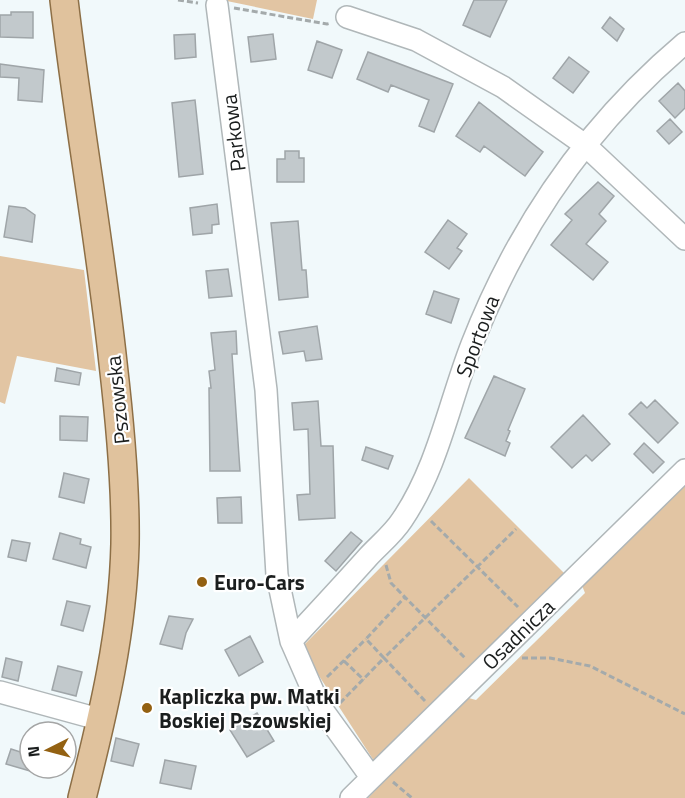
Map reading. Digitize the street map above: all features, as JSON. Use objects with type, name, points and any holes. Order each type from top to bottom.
[{"type":"main road","name":"Pszowska","points":[[64,0],[103,273],[124,483],[125,546],[117,640],[102,720],[82,798]]},
{"type":"street","name":"Parkowa","points":[[217,5],[266,390],[277,575],[291,641],[319,705],[374,774]]},
{"type":"street","points":[[347,17],[416,40],[503,87],[585,145],[685,239]]},
{"type":"street","name":"Sportowa","points":[[291,641],[401,521],[432,462],[471,345],[504,270],[556,182],[585,145],[655,69],[685,43]]},
{"type":"street","name":"Osadnicza","points":[[351,798],[685,470]]},
{"type":"street","points":[[0,692],[102,720]]},
{"type":"path","points":[[217,5],[327,24],[347,17]]},
{"type":"path","points":[[430,522],[523,613]]},
{"type":"path","points":[[340,703],[516,529]]},
{"type":"path","points":[[373,552],[386,563],[391,583],[471,664]]},
{"type":"path","points":[[325,679],[405,597]]},
{"type":"path","points":[[366,639],[430,706]]},
{"type":"path","points":[[493,658],[550,658],[590,666],[685,714]]},
{"type":"path","points":[[344,661],[364,680]]},
{"type":"path","points":[[374,774],[412,798]]},
{"type":"shaded area","points":[[222,0],[317,0],[313,19]]},
{"type":"shaded area","points":[[0,256],[84,270],[96,371],[17,356],[5,404],[0,402]]},
{"type":"shaded area","points":[[685,472],[685,798],[368,798],[465,697],[476,700],[585,593],[581,583]]},
{"type":"shaded area","points":[[469,478],[567,576],[380,760],[374,761],[301,648]]},
{"type":"building","points":[[474,0],[507,0],[490,37],[463,25]]},
{"type":"building","points":[[11,12],[33,12],[33,38],[0,37],[0,15],[11,15]]},
{"type":"building","points":[[610,17],[624,29],[617,41],[602,28]]},
{"type":"building","points":[[195,34],[196,57],[175,59],[174,35]]},
{"type":"building","points":[[273,34],[276,59],[251,62],[248,37]]},
{"type":"building","points":[[317,41],[342,50],[332,78],[308,70]]},
{"type":"building","points":[[368,52],[453,84],[434,132],[419,126],[429,100],[391,85],[388,92],[357,79]]},
{"type":"building","points":[[569,57],[589,72],[573,93],[553,78]]},
{"type":"building","points":[[0,64],[44,70],[42,102],[18,100],[19,78],[0,77]]},
{"type":"building","points":[[678,83],[685,91],[685,108],[675,118],[659,101]]},
{"type":"building","points":[[195,100],[203,174],[179,177],[172,103]]},
{"type":"building","points":[[479,102],[543,152],[525,176],[484,146],[480,152],[456,136]]},
{"type":"building","points":[[670,119],[682,132],[669,144],[657,131]]},
{"type":"building","points":[[285,151],[299,151],[299,158],[304,158],[304,182],[277,182],[277,159],[285,159]]},
{"type":"building","points":[[598,182],[614,196],[599,214],[606,221],[586,244],[608,262],[593,280],[551,245],[572,220],[565,214]]},
{"type":"building","points":[[217,204],[219,224],[212,225],[212,233],[193,235],[190,208]]},
{"type":"building","points":[[9,206],[25,208],[35,215],[32,242],[4,237]]},
{"type":"building","points":[[448,220],[467,234],[457,248],[462,251],[449,269],[425,252]]},
{"type":"building","points":[[298,221],[302,270],[306,270],[308,297],[279,300],[271,223]]},
{"type":"building","points":[[228,269],[232,296],[209,298],[206,271]]},
{"type":"building","points":[[434,291],[459,299],[451,323],[426,314]]},
{"type":"building","points":[[317,326],[322,359],[306,361],[304,351],[283,354],[279,332]]},
{"type":"building","points":[[236,331],[237,354],[232,354],[240,471],[210,471],[209,388],[211,388],[209,371],[215,370],[211,333]]},
{"type":"building","points":[[57,368],[81,373],[79,385],[55,381]]},
{"type":"building","points":[[494,376],[525,389],[508,430],[510,431],[506,441],[510,443],[505,456],[465,438]]},
{"type":"building","points":[[655,400],[678,423],[658,443],[629,414],[641,402],[647,408]]},
{"type":"building","points":[[318,401],[321,446],[333,446],[335,518],[299,520],[297,495],[310,494],[308,429],[294,430],[292,403]]},
{"type":"building","points":[[583,415],[610,444],[592,461],[586,455],[572,468],[551,447]]},
{"type":"building","points":[[60,416],[88,417],[87,441],[60,440]]},
{"type":"building","points":[[644,443],[664,462],[653,473],[634,454]]},
{"type":"building","points":[[366,447],[393,456],[388,469],[362,460]]},
{"type":"building","points":[[64,473],[89,479],[84,503],[59,497]]},
{"type":"building","points":[[241,497],[242,523],[218,523],[217,498]]},
{"type":"building","points":[[351,532],[362,541],[336,571],[325,561]]},
{"type":"building","points":[[60,533],[81,539],[80,544],[91,547],[86,568],[53,559]]},
{"type":"building","points":[[12,540],[30,543],[26,561],[8,557]]},
{"type":"building","points":[[67,601],[90,606],[83,631],[61,625]]},
{"type":"building","points":[[169,616],[193,619],[182,649],[160,644]]},
{"type":"building","points":[[250,636],[263,662],[239,676],[225,650]]},
{"type":"building","points":[[6,658],[22,662],[18,681],[2,677]]},
{"type":"building","points":[[58,666],[82,672],[76,696],[52,690]]},
{"type":"building","points":[[257,713],[274,741],[247,757],[230,730]]},
{"type":"building","points":[[116,738],[139,744],[133,766],[111,761]]},
{"type":"building","points":[[11,749],[18,751],[18,768],[6,764]]},
{"type":"building","points":[[165,760],[196,766],[191,789],[160,783]]},
{"type":"place","name":"Euro-Cars","points":[[202,582]]},
{"type":"place","name":"Kapliczka pw. Matki Boskiej Pszowskiej","points":[[147,708]]}]
